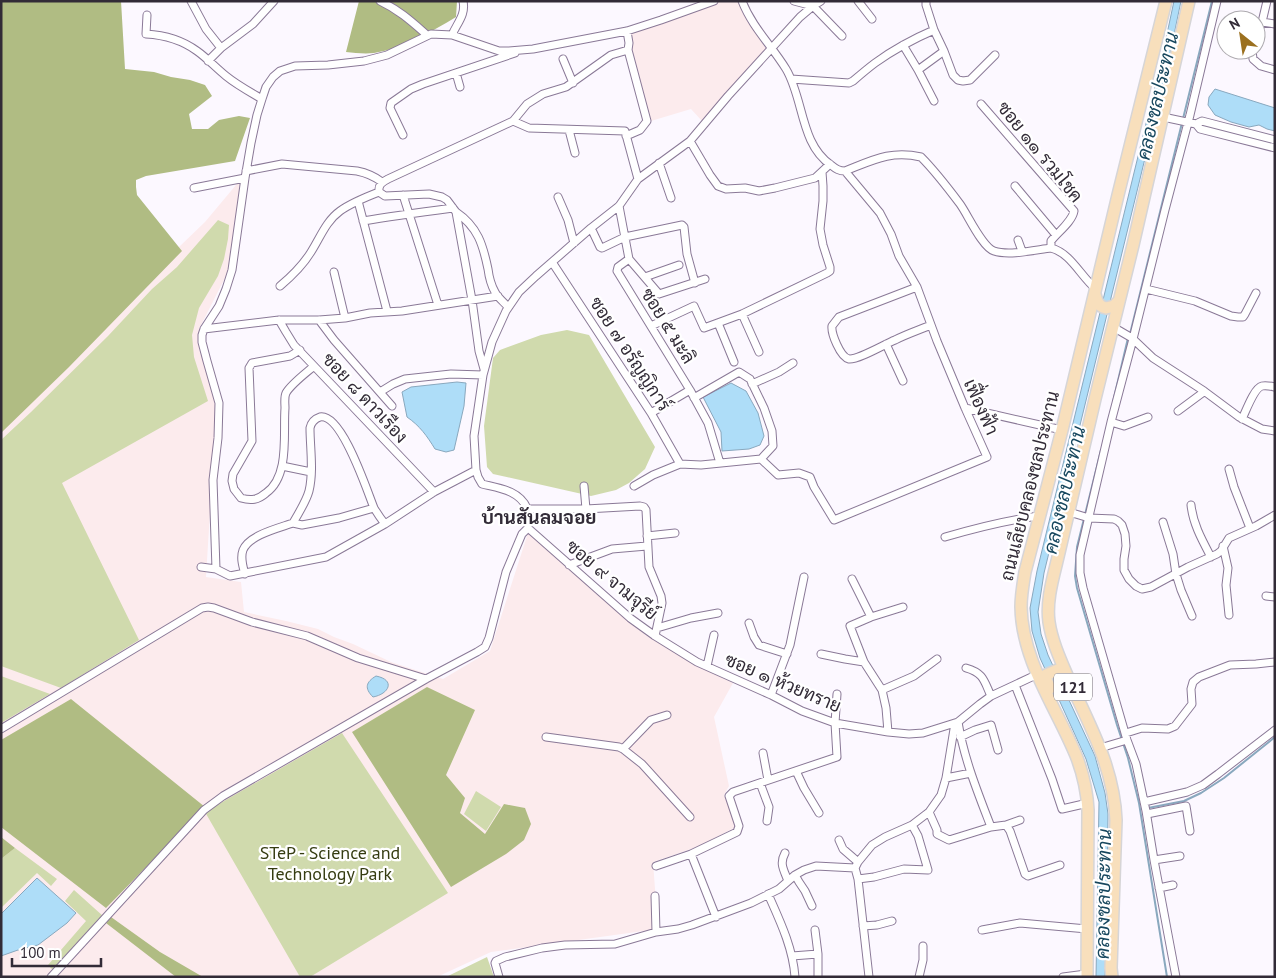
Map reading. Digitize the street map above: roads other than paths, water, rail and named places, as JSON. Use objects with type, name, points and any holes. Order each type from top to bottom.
[{"type":"main road","name":"ถนนเลียบคลองชลประทาน","points":[[1086,975],[1088,803],[1077,758],[1062,726],[1043,673],[1029,652],[1023,628],[1022,593],[1025,572],[1094,303],[1120,186],[1166,1]]},
{"type":"main road","name":"121","points":[[1112,977],[1116,802],[1108,770],[1106,746],[1086,718],[1054,643],[1049,622],[1050,598],[1052,582],[1080,516],[1095,399],[1114,315],[1165,117],[1189,1]]},
{"type":"main road","points":[[1094,303],[1106,308],[1114,315]]},
{"type":"main road","points":[[1049,622],[1047,634],[1058,667],[1062,670],[1086,718]]},
{"type":"main road","points":[[1043,673],[1058,667]]},
{"type":"street","points":[[191,1],[206,29],[221,48]]},
{"type":"street","points":[[208,61],[221,48],[253,24],[274,1]]},
{"type":"street","points":[[380,1],[394,8],[427,35]]},
{"type":"street","points":[[452,35],[463,17],[464,1]]},
{"type":"street","points":[[216,569],[213,480],[218,438],[219,403],[202,342],[204,329],[218,306],[232,270],[257,115],[266,87],[273,78],[280,71],[295,66],[364,61],[387,55],[427,35],[452,35],[499,51],[510,52],[627,31],[714,1]]},
{"type":"street","points":[[742,1],[750,20],[792,79],[802,118],[822,159],[840,171],[845,171],[881,156],[904,154],[921,157],[961,205],[990,250],[1010,253],[1053,241]]},
{"type":"street","points":[[794,1],[812,6],[842,36]]},
{"type":"street","points":[[51,977],[204,810],[223,796],[485,647],[506,572],[522,534],[528,528],[528,510],[526,506],[515,494],[507,490],[482,484],[476,470],[474,436],[484,372],[492,342],[508,307],[519,292],[574,242],[619,206],[638,179],[690,141],[800,17],[821,1]]},
{"type":"street","points":[[858,1],[872,19]]},
{"type":"street","points":[[926,1],[934,30],[958,80],[963,82],[970,80],[995,55]]},
{"type":"street","points":[[1176,977],[1136,764],[1126,741],[1126,732],[1081,580],[1080,516],[1111,422],[1190,123],[1218,1]]},
{"type":"street","points":[[147,15],[146,34],[174,39],[196,50],[224,75],[262,99]]},
{"type":"street","points":[[792,79],[849,83],[874,64],[934,30]]},
{"type":"street","points":[[626,136],[640,130],[647,121],[628,50],[627,31]]},
{"type":"street","points":[[903,46],[934,101]]},
{"type":"street","points":[[403,135],[390,108],[391,103],[410,89],[524,50]]},
{"type":"street","points":[[379,192],[378,188],[382,182],[513,121],[527,104],[543,94],[566,87],[612,55],[628,50]]},
{"type":"street","points":[[918,70],[944,50]]},
{"type":"street","points":[[563,59],[573,83]]},
{"type":"street","points":[[1254,60],[1261,66],[1275,70]]},
{"type":"street","points":[[456,73],[460,87]]},
{"type":"street","name":"ซอย ๑๑ รวมโชค","points":[[981,104],[1074,211],[1073,218],[1053,241]]},
{"type":"street","points":[[1165,117],[1190,123],[1200,129],[1275,140]]},
{"type":"street","points":[[513,121],[528,128],[625,131],[638,179]]},
{"type":"street","points":[[570,130],[575,154]]},
{"type":"street","points":[[1229,132],[1275,148]]},
{"type":"street","points":[[690,141],[718,186],[726,188],[745,188],[759,191],[776,188],[815,178],[830,164]]},
{"type":"street","points":[[659,163],[671,198]]},
{"type":"street","points":[[194,188],[282,164],[357,171],[368,173],[382,182]]},
{"type":"street","name":"เฟื่องฟ้า","points":[[760,459],[778,475],[799,474],[810,477],[834,520],[987,457],[931,325],[917,286],[899,256],[891,234],[880,213],[845,171]]},
{"type":"street","points":[[651,326],[694,306],[704,328],[742,314],[830,271],[820,229],[823,194],[822,172]]},
{"type":"street","points":[[1015,186],[1053,241],[1088,283],[1094,303]]},
{"type":"street","points":[[379,192],[385,196],[429,194],[447,200],[465,218],[479,237],[494,291],[508,307]]},
{"type":"street","points":[[280,286],[301,266],[331,219],[340,211],[379,192]]},
{"type":"street","points":[[403,195],[438,306]]},
{"type":"street","points":[[558,197],[568,220],[574,242]]},
{"type":"street","points":[[358,201],[387,311]]},
{"type":"street","points":[[619,206],[629,259],[659,294],[705,280]]},
{"type":"street","points":[[363,221],[409,213],[455,210]]},
{"type":"street","points":[[455,210],[484,372]]},
{"type":"street","points":[[591,228],[601,248],[625,237],[682,225],[684,227],[687,254],[695,282]]},
{"type":"street","points":[[1018,240],[1022,251]]},
{"type":"street","name":"ซอย ๕ มะลิ","points":[[629,259],[618,267],[617,271],[690,390],[708,424],[720,463]]},
{"type":"street","name":"ซอย ๗ อรัญญิการ์","points":[[552,262],[652,413],[680,464]]},
{"type":"street","points":[[645,278],[679,265]]},
{"type":"street","points":[[334,272],[345,318]]},
{"type":"street","points":[[917,286],[839,317],[832,326],[833,334],[841,352],[847,358],[853,358],[864,355],[931,325]]},
{"type":"street","points":[[1146,289],[1196,301],[1231,316],[1238,317],[1243,317],[1246,314],[1256,294]]},
{"type":"street","points":[[204,329],[280,320],[345,318],[498,296]]},
{"type":"street","points":[[742,314],[759,352]]},
{"type":"street","points":[[1114,315],[1124,334],[1133,339],[1154,358],[1204,390],[1242,419],[1262,429],[1275,432]]},
{"type":"street","name":"ซอย ๘ ดาวเรือง","points":[[280,320],[294,345],[434,492]]},
{"type":"street","points":[[319,320],[334,340],[392,406]]},
{"type":"street","points":[[718,323],[734,362]]},
{"type":"street","points":[[886,344],[903,381]]},
{"type":"street","points":[[300,350],[290,356],[252,363],[249,368],[252,440],[233,474],[232,481],[234,489],[241,498],[253,500],[261,497],[269,491],[276,481],[282,466],[286,394],[293,384],[314,366]]},
{"type":"street","points":[[752,384],[779,372],[793,363]]},
{"type":"street","points":[[380,392],[405,379],[484,372]]},
{"type":"street","points":[[634,486],[653,475],[680,464],[760,459],[773,446],[772,432],[764,408],[750,379],[739,372],[694,398]]},
{"type":"street","points":[[1242,419],[1256,390],[1260,386],[1275,387]]},
{"type":"street","points":[[652,413],[690,390]]},
{"type":"street","points":[[1178,410],[1204,390]]},
{"type":"street","points":[[965,408],[1062,430]]},
{"type":"street","points":[[294,523],[309,491],[311,472],[310,428],[316,418],[322,417],[332,422],[338,429],[353,454],[374,508],[384,524]]},
{"type":"street","points":[[1111,422],[1124,426],[1148,417]]},
{"type":"street","points":[[282,466],[311,472]]},
{"type":"street","points":[[1229,469],[1250,528]]},
{"type":"street","points":[[201,567],[216,569],[230,576],[326,557],[384,524],[434,492],[476,470]]},
{"type":"street","points":[[584,486],[586,509]]},
{"type":"street","points":[[1190,505],[1199,534],[1212,557]]},
{"type":"street","points":[[528,510],[644,507],[646,510],[649,567],[662,603],[655,636]]},
{"type":"street","points":[[245,574],[242,551],[252,539],[294,523],[302,525],[339,518],[374,508]]},
{"type":"street","points":[[1080,516],[1114,519],[1122,525],[1126,546],[1124,570],[1136,586],[1142,589],[1151,587],[1212,557],[1221,551],[1229,538],[1275,515]]},
{"type":"street","points":[[945,537],[1039,516]]},
{"type":"street","points":[[1163,522],[1173,554],[1176,574],[1192,616]]},
{"type":"street","name":"ซอย ๙ จามจุรีย์","points":[[528,528],[630,618],[655,636]]},
{"type":"street","points":[[647,536],[675,533]]},
{"type":"street","points":[[569,564],[612,549],[647,546]]},
{"type":"street","points":[[1223,546],[1228,568],[1226,586],[1230,615]]},
{"type":"street","points":[[771,695],[790,645],[804,577]]},
{"type":"street","points":[[852,579],[871,617]]},
{"type":"street","points":[[1266,596],[1275,597]]},
{"type":"street","points":[[1,729],[202,608],[208,607],[252,622],[307,636],[358,658],[426,679]]},
{"type":"street","points":[[888,732],[882,690],[864,662],[850,626],[903,607]]},
{"type":"street","points":[[657,628],[690,618],[718,613]]},
{"type":"street","points":[[749,623],[754,637],[760,645],[787,654]]},
{"type":"street","points":[[707,666],[714,635]]},
{"type":"street","name":"ซอย ๑ ห้วยทราย","points":[[655,636],[697,662],[802,711],[835,723],[888,732],[923,733],[957,723],[991,696],[1043,673]]},
{"type":"street","points":[[821,654],[864,662]]},
{"type":"street","points":[[882,690],[914,676],[937,659]]},
{"type":"street","points":[[1126,732],[1142,728],[1168,729],[1175,726],[1192,704],[1190,689],[1193,682],[1199,677],[1230,665],[1275,662]]},
{"type":"street","points":[[966,668],[977,671],[991,696]]},
{"type":"street","points":[[1015,685],[1062,809],[1088,803]]},
{"type":"street","points":[[656,866],[691,854],[737,832],[739,826],[729,796],[733,792],[836,757],[835,723],[837,694]]},
{"type":"street","points":[[623,749],[651,720],[667,715]]},
{"type":"street","points":[[957,723],[970,773],[991,827]]},
{"type":"street","points":[[857,865],[872,845],[912,825],[929,812],[941,795],[957,723]]},
{"type":"street","points":[[960,737],[992,725],[998,750]]},
{"type":"street","points":[[1144,802],[1186,792],[1203,785],[1275,730]]},
{"type":"street","points":[[546,737],[623,749],[642,764],[690,817]]},
{"type":"street","points":[[1106,746],[1126,741]]},
{"type":"street","points":[[763,753],[768,780]]},
{"type":"street","points":[[796,771],[819,813]]},
{"type":"street","points":[[946,778],[970,773]]},
{"type":"street","points":[[760,783],[769,807],[767,821]]},
{"type":"street","points":[[1146,812],[1186,806],[1190,831]]},
{"type":"street","points":[[929,812],[937,834],[949,840],[1020,820]]},
{"type":"street","points":[[858,879],[904,869],[928,870],[918,836],[912,825]]},
{"type":"street","points":[[1006,825],[1010,831],[1025,874],[1028,876],[1060,865]]},
{"type":"street","points":[[839,840],[843,849],[857,865],[869,977]]},
{"type":"street","points":[[785,853],[782,863],[788,882]]},
{"type":"street","points":[[691,854],[716,917]]},
{"type":"street","points":[[1154,860],[1180,856]]},
{"type":"street","points":[[499,977],[495,966],[496,962],[505,957],[542,948],[565,945],[615,944],[656,932],[685,927],[751,903],[779,889],[804,870],[816,866],[857,865]]},
{"type":"street","points":[[795,875],[812,906]]},
{"type":"street","points":[[1159,888],[1173,885]]},
{"type":"street","points":[[768,894],[783,928],[792,956],[795,977]]},
{"type":"street","points":[[654,896],[656,932]]},
{"type":"street","points":[[863,926],[892,921]]},
{"type":"street","points":[[982,930],[1020,923],[1087,928]]},
{"type":"street","points":[[815,930],[818,977]]},
{"type":"street","points":[[919,977],[923,960],[923,946]]},
{"type":"street","points":[[792,956],[818,954]]},
{"type":"street","points":[[1063,977],[1086,975]]},
{"type":"water","name":"คลองชลประทาน","points":[[1174,1],[1181,1],[1168,64],[1044,573],[1038,612],[1041,634],[1048,655],[1095,756],[1105,793],[1108,814],[1105,977],[1096,977],[1099,802],[1086,759],[1040,658],[1032,631],[1030,608],[1037,571],[1161,62]]},
{"type":"water","points":[[1215,89],[1275,108],[1275,131],[1259,125],[1249,127],[1215,115],[1208,105],[1209,97]]},
{"type":"water","points":[[457,382],[466,383],[464,406],[454,450],[446,452],[435,449],[416,424],[407,417],[402,392],[411,387]]},
{"type":"water","points":[[731,383],[746,391],[758,413],[764,436],[760,445],[749,449],[722,451],[721,432],[703,397]]},
{"type":"water","points":[[376,676],[386,681],[388,687],[383,693],[373,697],[368,691],[367,685]]},
{"type":"water","points":[[37,878],[76,913],[67,923],[38,945],[1,956],[1,914]]},
{"type":"waterway","points":[[1130,334],[1212,1]]},
{"type":"waterway","points":[[1113,402],[1128,338]]},
{"type":"waterway","points":[[1101,450],[1077,547],[1075,576],[1128,758],[1139,803],[1167,977]]},
{"type":"waterway","points":[[1148,808],[1184,801],[1201,793],[1224,778],[1275,737]]},
{"type":"district","name":"บ้านสันลมจอย","points":[[539,517]]},
{"type":"park label","name":"STeP - Science and Technology Park","points":[[330,863]]}]
